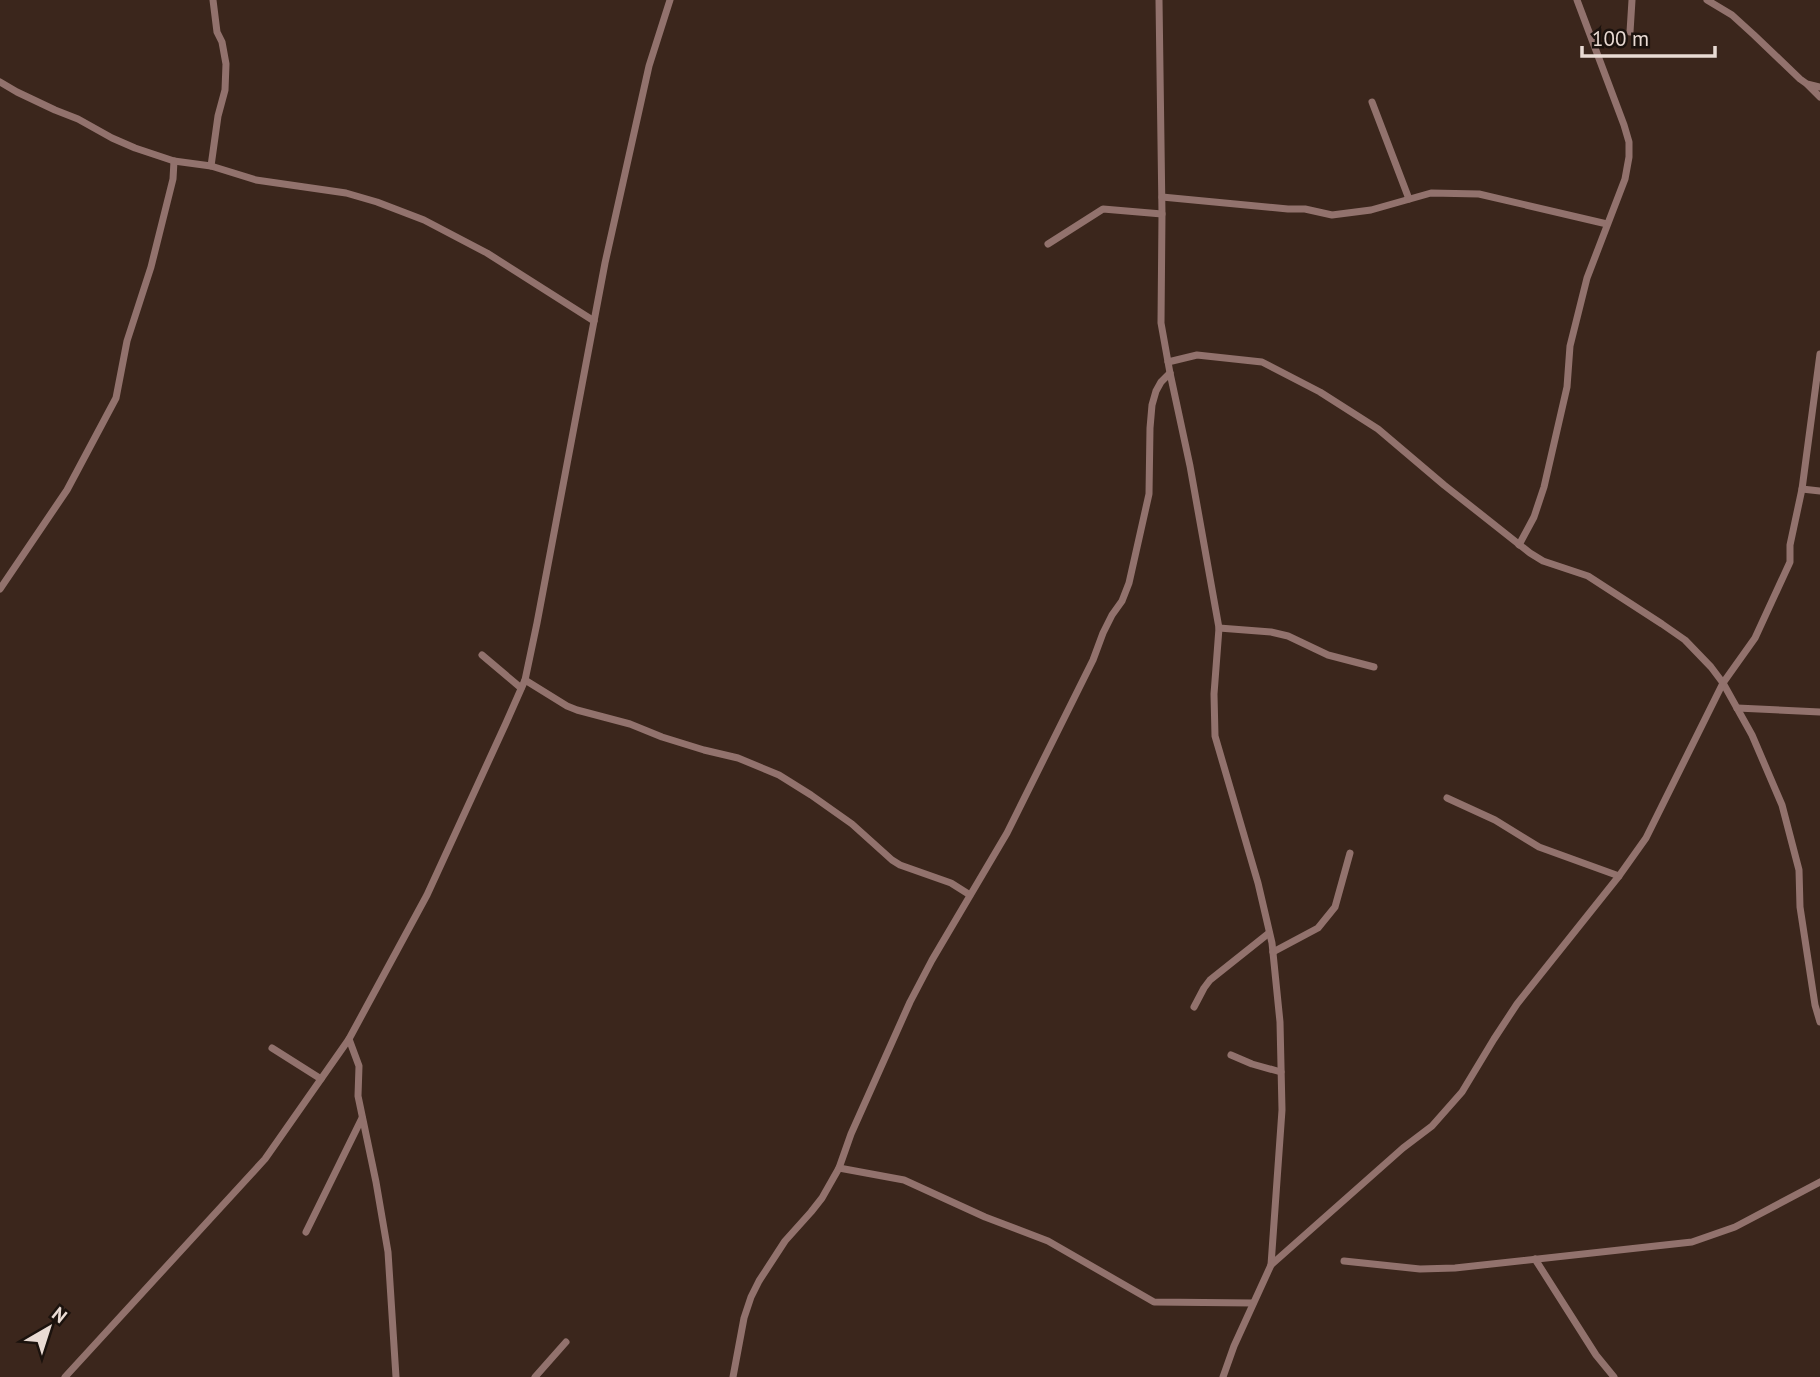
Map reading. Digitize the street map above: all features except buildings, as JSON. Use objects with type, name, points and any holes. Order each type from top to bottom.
[{"type":"street","points":[[211,166],[218,116],[225,90],[226,64],[212,0]]},
{"type":"street","points":[[65,1377],[265,1159],[349,1040],[428,895],[525,680],[608,250],[649,66],[670,0]]},
{"type":"street","points":[[1159,0],[1161,323],[1219,628],[1214,694],[1215,736],[1258,883],[1273,952],[1280,1022],[1282,1110],[1271,1265],[1234,1346],[1223,1377]]},
{"type":"street","points":[[1520,545],[1534,517],[1544,487],[1567,387],[1570,346],[1587,278],[1625,179],[1629,157],[1629,142],[1622,117],[1577,0]]},
{"type":"street","points":[[1630,32],[1632,0]]},
{"type":"street","points":[[1707,0],[1739,22],[1820,97]]},
{"type":"street","points":[[0,82],[135,148],[256,180],[345,193],[424,220],[487,253],[594,321]]},
{"type":"street","points":[[1807,84],[1820,88]]},
{"type":"street","points":[[1372,102],[1409,199]]},
{"type":"street","points":[[0,589],[67,490],[116,398],[127,341],[151,267],[173,179],[174,160]]},
{"type":"street","points":[[1162,197],[1304,209],[1332,215],[1371,210],[1432,192],[1479,194],[1607,224]]},
{"type":"street","points":[[1048,244],[1103,209],[1162,214]]},
{"type":"street","points":[[1271,1265],[1432,1126],[1462,1092],[1517,1004],[1646,838],[1723,683],[1755,638],[1790,562],[1790,545],[1802,489],[1820,354]]},
{"type":"street","points":[[1168,362],[1197,355],[1262,362],[1320,392],[1378,429],[1543,561],[1588,576],[1685,640],[1723,683],[1752,735],[1782,805],[1799,870],[1800,907],[1820,1022]]},
{"type":"street","points":[[733,1377],[744,1318],[759,1281],[785,1241],[811,1212],[839,1168],[851,1134],[910,1002],[1007,833],[1093,660],[1103,633],[1122,601],[1129,583],[1149,494],[1152,405],[1161,382],[1170,373]]},
{"type":"street","points":[[1802,489],[1820,491]]},
{"type":"street","points":[[1219,628],[1288,636],[1328,655],[1374,667]]},
{"type":"street","points":[[482,655],[521,688]]},
{"type":"street","points":[[525,680],[577,710],[738,758],[779,775],[852,824],[892,860],[971,895]]},
{"type":"street","points":[[1737,708],[1820,712]]},
{"type":"street","points":[[1447,798],[1495,820],[1539,847],[1619,876]]},
{"type":"street","points":[[1273,952],[1318,928],[1335,907],[1350,853]]},
{"type":"street","points":[[1194,1007],[1210,980],[1269,933]]},
{"type":"street","points":[[349,1040],[359,1066],[358,1096],[388,1252],[396,1377]]},
{"type":"street","points":[[272,1048],[321,1079]]},
{"type":"street","points":[[1231,1055],[1251,1065],[1281,1072]]},
{"type":"street","points":[[306,1232],[363,1117]]},
{"type":"street","points":[[839,1168],[904,1180],[985,1217],[1048,1241],[1154,1302],[1254,1303]]},
{"type":"street","points":[[1344,1261],[1420,1269],[1455,1268],[1692,1242],[1735,1227],[1820,1182]]},
{"type":"street","points":[[1535,1259],[1596,1355],[1614,1377]]},
{"type":"street","points":[[536,1377],[566,1342]]}]
